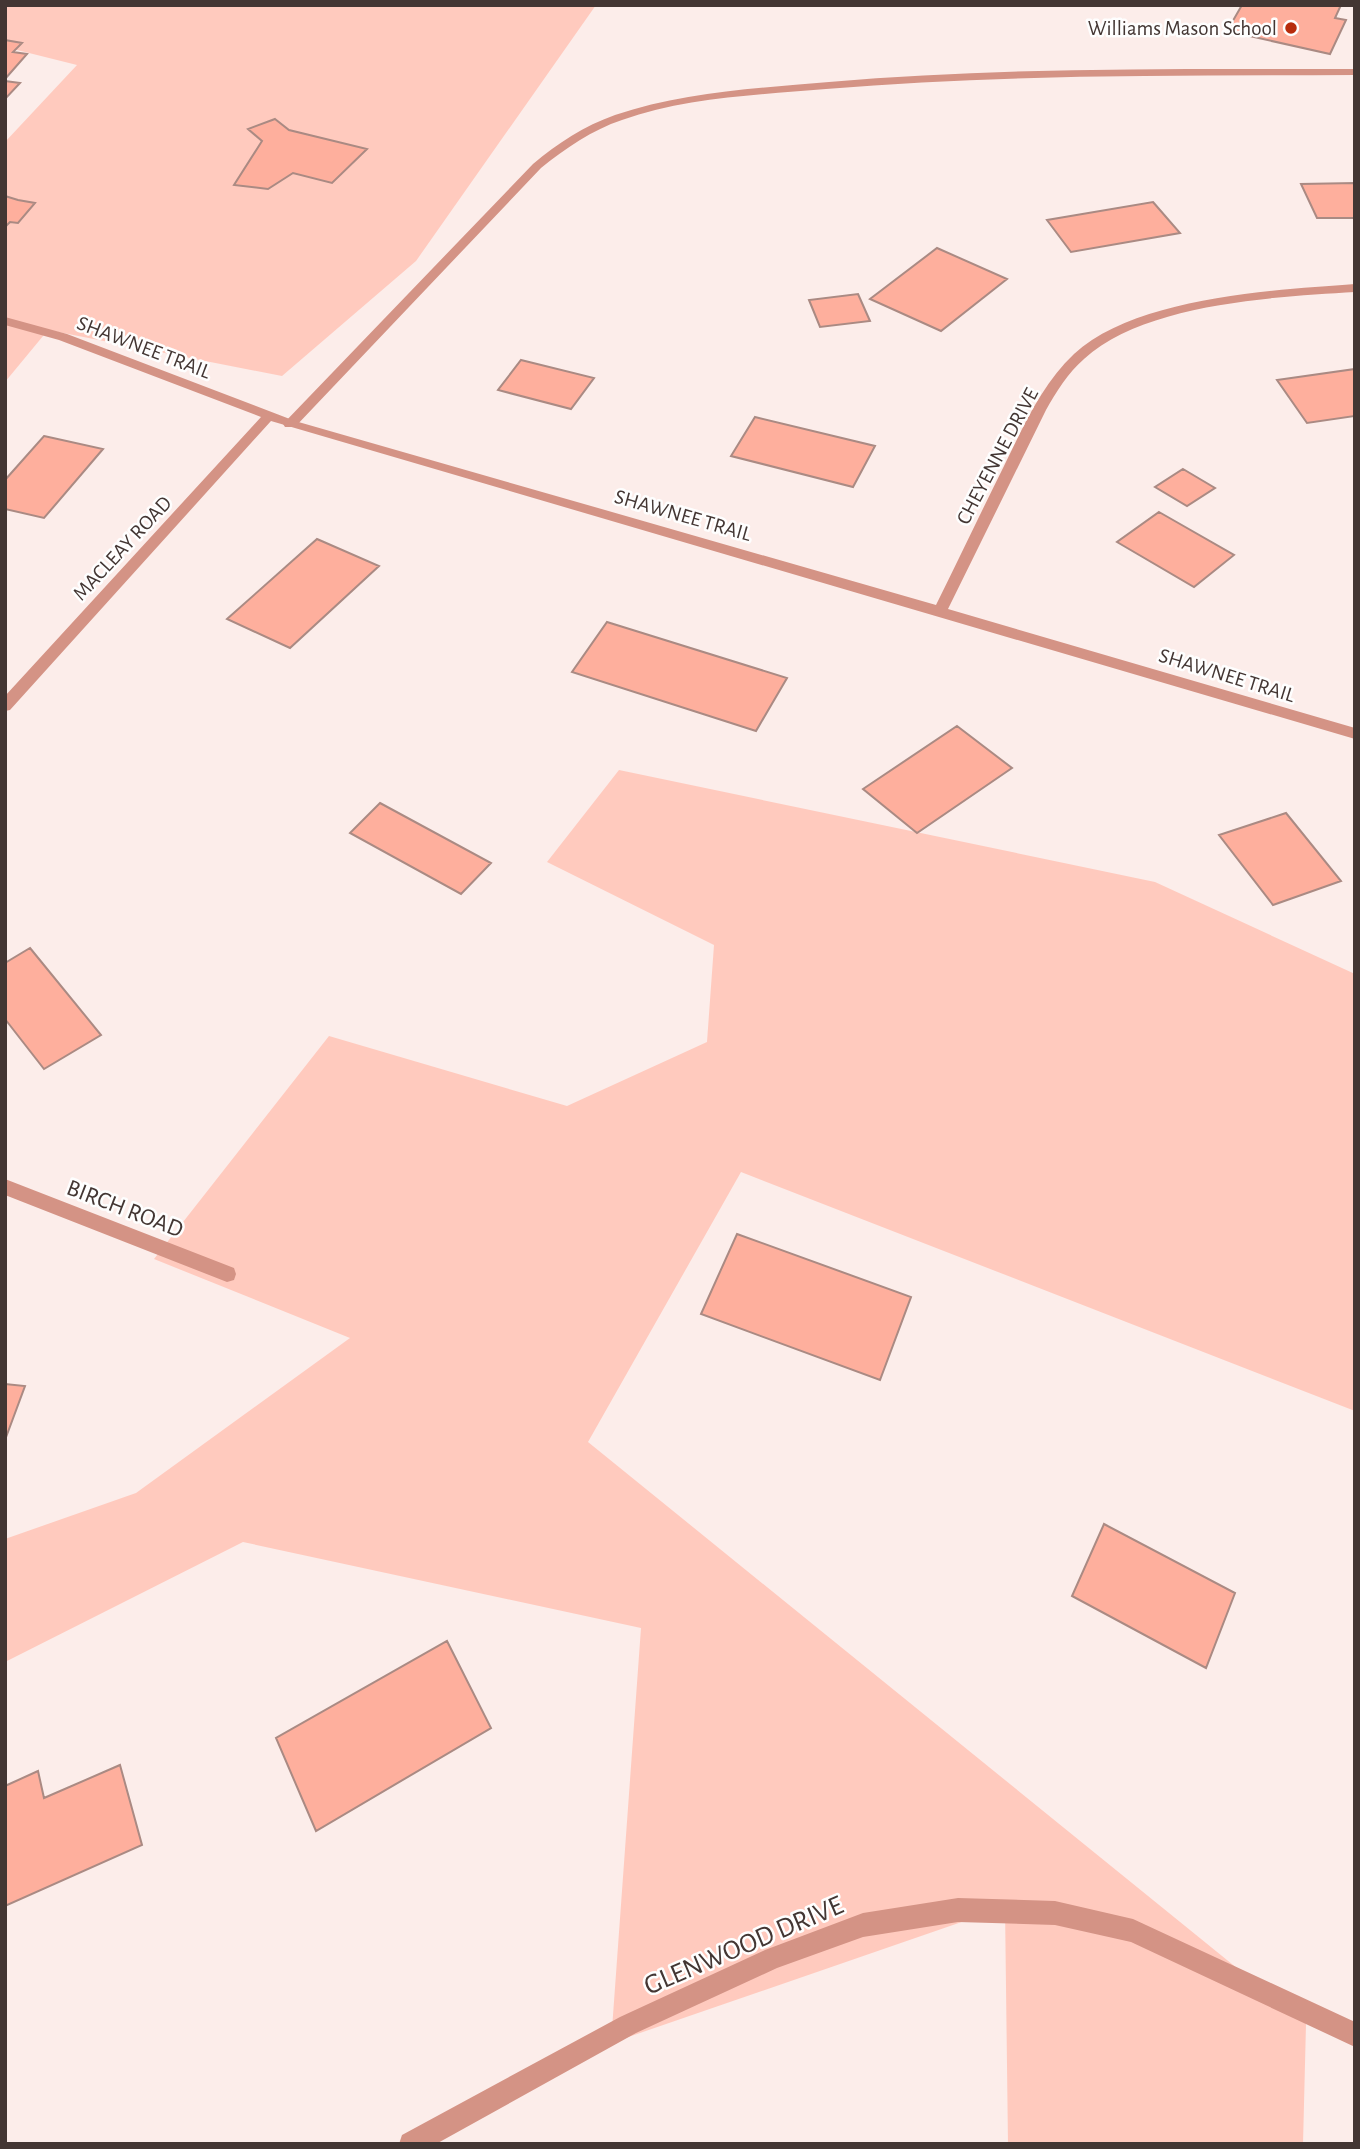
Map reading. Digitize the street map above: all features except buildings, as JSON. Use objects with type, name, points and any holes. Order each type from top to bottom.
[{"type":"street","points":[[290,424],[537,166],[563,145],[595,127],[632,113],[724,96],[886,79],[1355,72]]},
{"type":"street","name":"CHEYENNE DRIVE","points":[[940,611],[1035,416],[1079,356],[1094,344],[1131,326],[1217,302],[1355,288]]},
{"type":"street","name":"SHAWNEE TRAIL","points":[[5,321],[63,337],[290,424],[940,611],[1355,734]]},
{"type":"street","name":"MACLEAY ROAD","points":[[5,706],[268,416]]},
{"type":"street","name":"BIRCH ROAD","points":[[5,1187],[227,1274]]},
{"type":"street","name":"GLENWOOD DRIVE","points":[[411,2144],[628,2025],[773,1958],[863,1925],[958,1910],[1055,1913],[1133,1931],[1355,2035]]},
{"type":"shaded area","points":[[5,5],[596,5],[416,261],[282,376],[48,330],[5,382],[5,142],[77,65],[5,47]]},
{"type":"shaded area","points":[[619,770],[1155,882],[1355,974],[1355,1411],[741,1172],[588,1442],[1306,2024],[1303,2144],[1008,2144],[1005,1907],[611,2043],[641,1628],[243,1542],[5,1662],[5,1539],[136,1493],[350,1338],[154,1259],[329,1036],[567,1106],[707,1042],[714,945],[547,862]]},
{"type":"place","name":"Williams Mason School","points":[[1291,28]]}]
